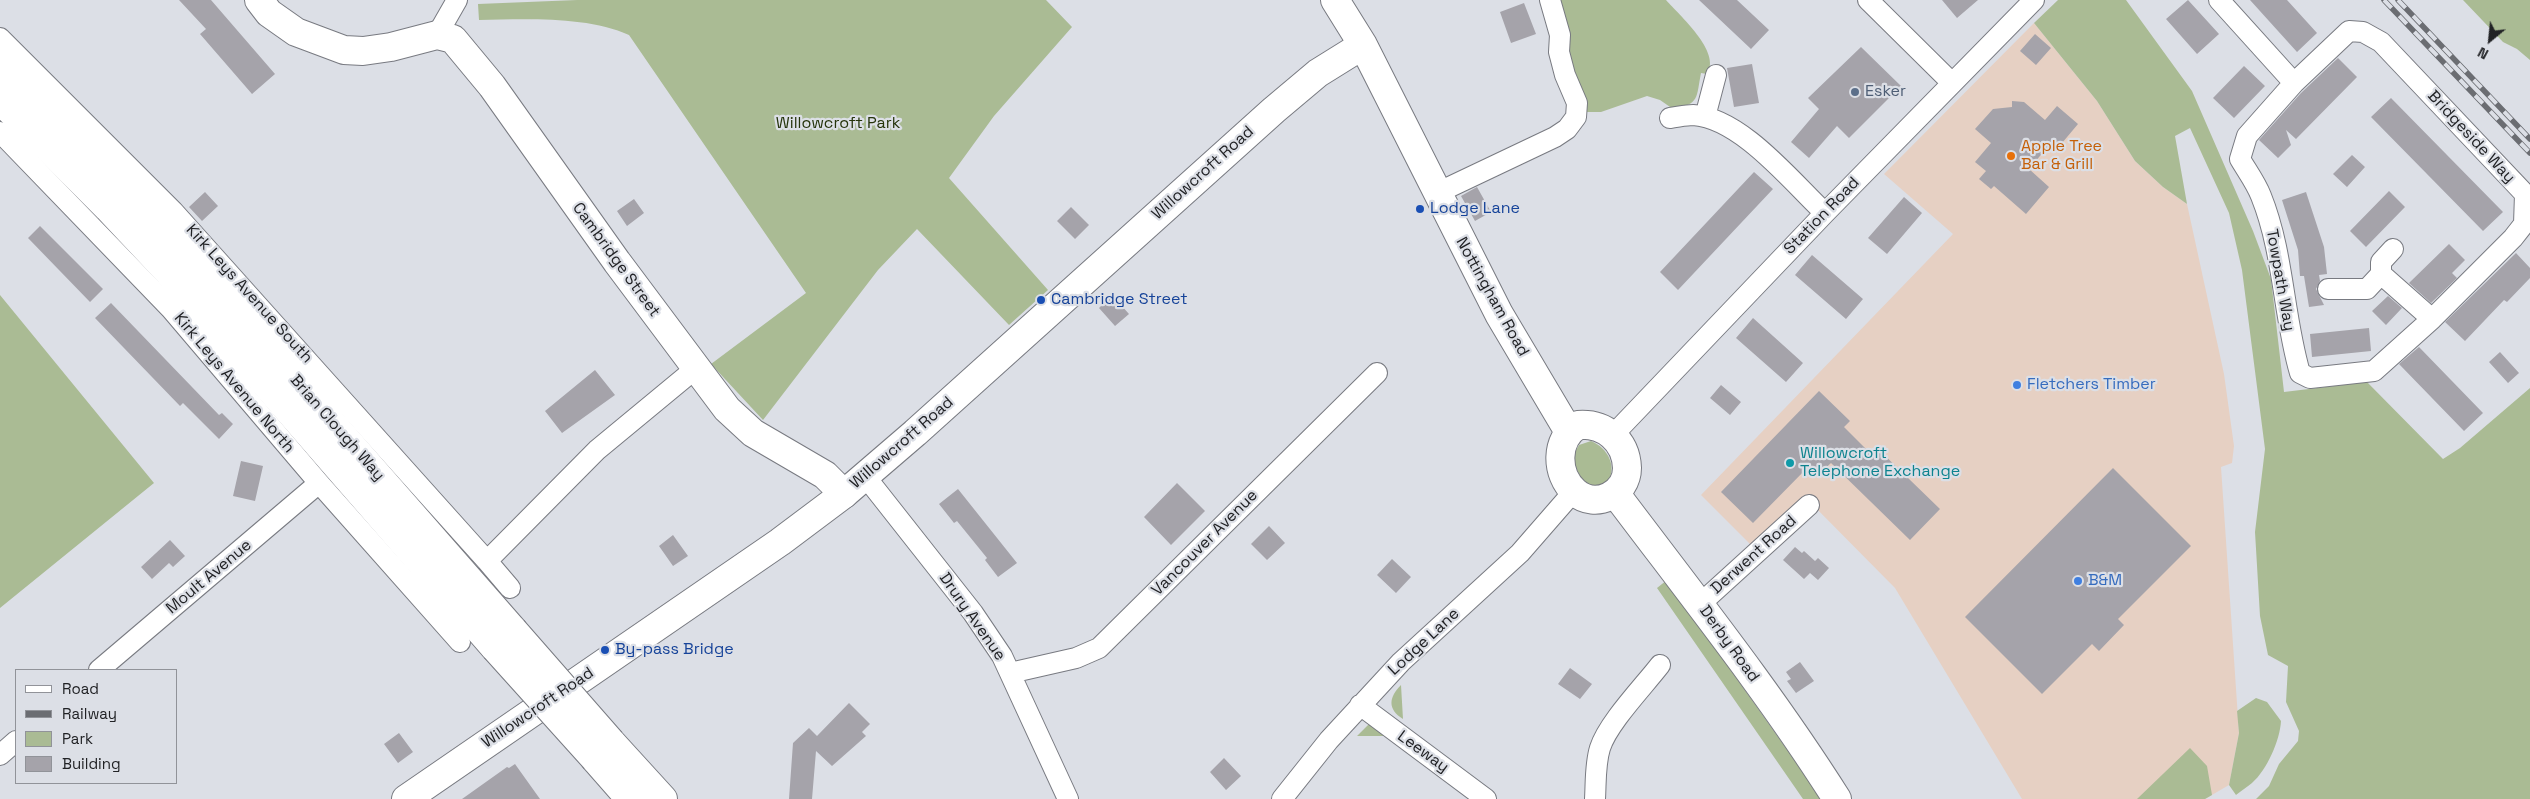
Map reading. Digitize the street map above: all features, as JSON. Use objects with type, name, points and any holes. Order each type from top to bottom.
[{"type":"main road","points":[[259,0],[269,13],[296,32],[344,50],[363,51],[391,47],[438,35]]},
{"type":"main road","name":"Nottingham Road","points":[[1336,0],[1363,45],[1499,314],[1570,432]]},
{"type":"main road","name":"Cambridge Street","points":[[438,35],[453,39],[481,72],[695,369],[739,422],[773,446],[826,475],[844,494]]},
{"type":"main road","name":"Willowcroft Road","points":[[406,799],[764,553],[844,494],[1274,110],[1318,73],[1363,45]]},
{"type":"main road","name":"Brian Clough Way","points":[[0,66],[177,246],[504,639]]},
{"type":"main road","name":"Brian Clough Way","points":[[0,100],[169,273],[504,639],[603,751],[663,799]]},
{"type":"main road","points":[[1588,424],[1598,426],[1613,435],[1623,450],[1627,463],[1627,478],[1616,493],[1609,497],[1594,499],[1574,491],[1560,466],[1560,452],[1570,432],[1578,425],[1588,424]]},
{"type":"main road","name":"Derby Road","points":[[1616,493],[1811,758],[1837,799]]},
{"type":"main road","name":"Brian Clough Way","points":[[603,751],[630,799]]},
{"type":"street","points":[[438,35],[457,0]]},
{"type":"street","points":[[1437,193],[1555,137],[1567,129],[1576,117],[1577,103],[1565,75],[1559,52],[1560,35],[1550,0]]},
{"type":"street","points":[[1868,0],[1952,82]]},
{"type":"street","name":"Station Road","points":[[1613,435],[1824,213],[2034,0]]},
{"type":"street","points":[[2219,0],[2294,83]]},
{"type":"street","name":"Bridgeside Way","points":[[2294,83],[2349,31],[2363,32],[2382,42],[2524,194],[2524,224],[2513,238],[2432,319],[2374,371],[2310,378],[2300,373]]},
{"type":"street","name":"Kirk Leys Avenue South","points":[[0,38],[174,211],[510,588]]},
{"type":"street","points":[[1705,117],[1716,75]]},
{"type":"street","name":"Towpath Way","points":[[2294,83],[2248,136],[2240,159],[2261,194],[2276,246],[2290,341],[2300,373]]},
{"type":"street","points":[[1670,118],[1693,115],[1705,117],[1742,133],[1824,213]]},
{"type":"street","name":"Kirk Leys Avenue North","points":[[0,132],[171,310],[319,483],[460,642]]},
{"type":"street","points":[[2328,289],[2367,289],[2381,274],[2381,262],[2393,249]]},
{"type":"street","points":[[2381,274],[2432,319]]},
{"type":"street","points":[[487,561],[597,450],[695,369]]},
{"type":"street","name":"Vancouver Avenue","points":[[1010,673],[1076,658],[1099,648],[1377,373]]},
{"type":"street","name":"Drury Avenue","points":[[865,476],[973,612],[1002,656],[1068,799]]},
{"type":"street","name":"Moult Avenue","points":[[101,669],[319,483]]},
{"type":"street","name":"Lodge Lane","points":[[1282,799],[1360,705],[1401,662],[1520,553],[1574,491]]},
{"type":"street","name":"Derwent Road","points":[[1699,605],[1809,505]]},
{"type":"street","points":[[1595,799],[1601,746],[1614,724],[1660,665]]},
{"type":"street","name":"Leeway","points":[[1360,705],[1486,799]]},
{"type":"street","points":[[0,755],[15,742]]},
{"type":"shaded area","points":[[2034,23],[2097,101],[2135,161],[2163,187],[2187,204],[2224,374],[2234,446],[2232,463],[2221,467],[2239,733],[2229,785],[2205,799],[2022,799],[1895,588],[1805,497],[1752,546],[1701,495],[1953,234],[1884,174]]},
{"type":"green space","name":"Willowcroft Park","points":[[577,0],[1046,0],[1072,27],[994,116],[949,178],[1048,290],[1009,325],[917,229],[878,270],[763,420],[711,364],[806,293],[629,35],[595,24],[556,20],[479,20],[478,4]]},
{"type":"green space","points":[[1559,0],[1666,0],[1697,34],[1709,55],[1710,65],[1707,74],[1701,73],[1695,99],[1688,105],[1673,109],[1660,100],[1647,96],[1601,112],[1587,112],[1584,95],[1570,69]]},
{"type":"green space","points":[[2058,0],[2126,0],[2192,91],[2253,231],[2271,279],[2284,392],[2367,382],[2443,459],[2460,448],[2530,388],[2530,799],[2256,799],[2269,786],[2279,764],[2298,741],[2299,731],[2286,702],[2288,666],[2268,655],[2260,616],[2255,532],[2265,449],[2242,270],[2229,213],[2190,128],[2175,136],[2187,204],[2163,187],[2135,161],[2097,101],[2034,23]]},
{"type":"green space","points":[[2463,0],[2530,0],[2530,60],[2517,49],[2503,42]]},
{"type":"green space","points":[[0,295],[154,483],[0,608]]},
{"type":"green space","points":[[1591,441],[1606,453],[1610,459],[1612,471],[1607,483],[1596,487],[1586,482],[1580,476],[1573,456],[1579,445]]},
{"type":"green space","points":[[1667,580],[1822,799],[1803,799],[1657,588]]},
{"type":"green space","points":[[1401,685],[1403,719],[1392,707],[1392,698]]},
{"type":"green space","points":[[2256,698],[2267,702],[2281,721],[2280,729],[2268,763],[2252,783],[2236,795],[2229,785],[2239,733],[2237,711]]},
{"type":"green space","points":[[1371,722],[1398,736],[1357,736]]},
{"type":"green space","points":[[2190,748],[2207,766],[2212,795],[2205,799],[2137,799]]},
{"type":"building","points":[[179,0],[211,0],[275,74],[252,94],[200,34],[206,29]]},
{"type":"building","points":[[1699,0],[1737,0],[1769,30],[1751,49]]},
{"type":"building","points":[[1942,0],[1978,0],[1957,18]]},
{"type":"building","points":[[2188,0],[2219,34],[2197,54],[2166,19]]},
{"type":"building","points":[[2250,0],[2287,0],[2317,33],[2297,52]]},
{"type":"building","points":[[1524,3],[1536,34],[1511,43],[1500,12]]},
{"type":"building","points":[[2035,34],[2051,48],[2036,65],[2020,51]]},
{"type":"building","name":"Esker","points":[[1861,47],[1901,86],[1849,138],[1837,126],[1809,158],[1791,142],[1819,109],[1808,98]]},
{"type":"building","points":[[2338,58],[2357,77],[2296,139],[2286,130],[2291,145],[2278,158],[2259,140],[2301,93]]},
{"type":"building","points":[[1752,64],[1759,103],[1734,107],[1727,68]]},
{"type":"building","points":[[2244,66],[2265,86],[2234,118],[2213,98]]},
{"type":"building","points":[[2391,98],[2503,212],[2483,231],[2371,117]]},
{"type":"building","name":"Apple Tree Bar & Grill","points":[[2012,101],[2024,102],[2045,120],[2057,106],[2078,124],[2057,149],[2050,144],[2029,169],[2049,187],[2026,214],[1994,186],[1991,189],[1979,179],[1986,171],[1975,162],[1991,143],[1975,129],[1993,109],[2012,107]]},
{"type":"building","points":[[2352,155],[2365,167],[2347,187],[2333,174]]},
{"type":"building","points":[[1754,172],[1773,189],[1678,290],[1660,272]]},
{"type":"building","points":[[1477,187],[1491,212],[1475,221],[1461,196]]},
{"type":"building","points":[[2389,191],[2405,207],[2366,247],[2350,231]]},
{"type":"building","points":[[205,192],[218,206],[202,221],[189,207]]},
{"type":"building","points":[[2306,192],[2324,247],[2327,274],[2319,275],[2320,281],[2316,289],[2324,305],[2309,307],[2304,276],[2300,276],[2298,250],[2282,200]]},
{"type":"building","points":[[1904,197],[1922,213],[1887,254],[1868,238]]},
{"type":"building","points":[[634,199],[644,213],[627,226],[617,211]]},
{"type":"building","points":[[1071,207],[1089,225],[1075,239],[1057,221]]},
{"type":"building","points":[[40,226],[103,289],[90,302],[28,238]]},
{"type":"building","points":[[2449,244],[2465,260],[2452,273],[2457,278],[2431,303],[2409,283]]},
{"type":"building","points":[[2516,253],[2530,268],[2530,278],[2507,302],[2504,300],[2465,341],[2445,322]]},
{"type":"building","points":[[1812,255],[1863,299],[1846,319],[1795,275]]},
{"type":"building","points":[[1112,295],[1129,314],[1115,326],[1099,308]]},
{"type":"building","points":[[2388,296],[2402,308],[2386,325],[2372,311]]},
{"type":"building","points":[[111,303],[219,415],[222,413],[233,424],[219,439],[183,403],[180,406],[95,318]]},
{"type":"building","points":[[1753,318],[1803,363],[1786,382],[1736,338]]},
{"type":"building","points":[[2369,328],[2371,351],[2312,357],[2310,334]]},
{"type":"building","points":[[2419,347],[2483,413],[2464,431],[2399,364]]},
{"type":"building","points":[[2500,352],[2519,373],[2508,383],[2489,362]]},
{"type":"building","points":[[595,370],[615,395],[562,433],[545,411]]},
{"type":"building","points":[[1721,385],[1741,402],[1730,415],[1710,398]]},
{"type":"building","name":"Willowcroft Telephone Exchange","points":[[1819,391],[1850,421],[1844,427],[1871,454],[1877,448],[1940,509],[1910,540],[1831,463],[1816,477],[1807,468],[1753,523],[1721,492]]},
{"type":"building","points":[[241,461],[263,466],[255,501],[233,496]]},
{"type":"building","name":"B&M","points":[[2113,468],[2191,546],[2118,619],[2124,625],[2099,651],[2092,644],[2042,694],[1965,617]]},
{"type":"building","points":[[1177,483],[1205,511],[1171,545],[1144,517]]},
{"type":"building","points":[[958,489],[1017,563],[998,577],[985,560],[987,558],[957,521],[954,523],[939,504]]},
{"type":"building","points":[[1269,526],[1285,543],[1267,560],[1251,544]]},
{"type":"building","points":[[673,535],[688,556],[673,566],[659,546]]},
{"type":"building","points":[[170,540],[185,556],[173,567],[169,563],[152,579],[141,567]]},
{"type":"building","points":[[1795,547],[1802,553],[1804,551],[1815,561],[1818,558],[1829,568],[1818,580],[1810,573],[1804,579],[1783,560]]},
{"type":"building","points":[[1392,559],[1411,577],[1396,593],[1377,575]]},
{"type":"building","points":[[1800,662],[1814,681],[1796,693],[1787,681],[1791,679],[1786,672]]},
{"type":"building","points":[[1570,668],[1592,684],[1580,699],[1558,684]]},
{"type":"building","points":[[849,703],[870,724],[862,732],[866,736],[832,766],[816,751],[812,799],[789,799],[793,743],[809,728],[817,736]]},
{"type":"building","points":[[399,733],[413,752],[398,763],[384,744]]},
{"type":"building","points":[[1224,758],[1241,776],[1226,790],[1210,772]]},
{"type":"building","points":[[515,764],[540,799],[462,799],[507,767],[509,768]]},
{"type":"railway","points":[[2384,0],[2530,153]]},
{"type":"railway","points":[[2398,0],[2530,139]]},
{"type":"place","name":"Esker","points":[[1855,92]]},
{"type":"place","name":"Apple Tree Bar & Grill","points":[[2011,156]]},
{"type":"place","name":"Lodge Lane","points":[[1420,209]]},
{"type":"place","name":"Cambridge Street","points":[[1041,300]]},
{"type":"place","name":"Fletchers Timber","points":[[2017,385]]},
{"type":"place","name":"Willowcroft Telephone Exchange","points":[[1790,463]]},
{"type":"place","name":"B&M","points":[[2078,581]]},
{"type":"place","name":"By-pass Bridge","points":[[605,650]]}]
